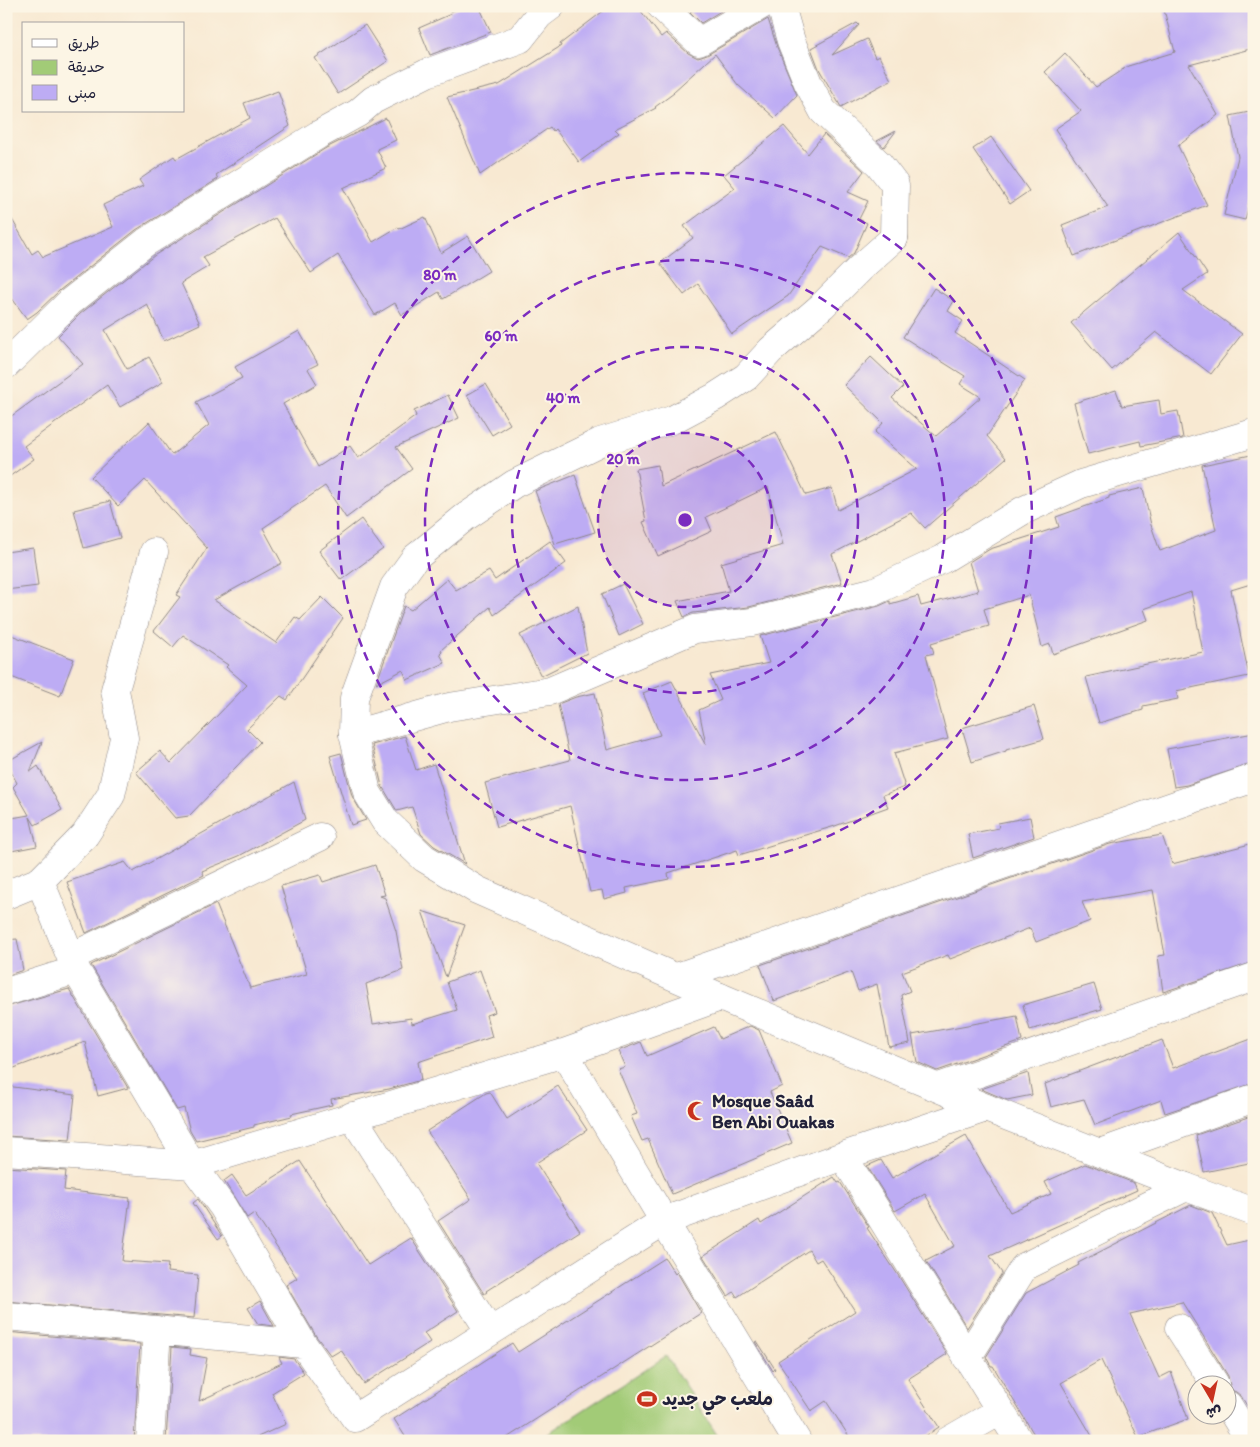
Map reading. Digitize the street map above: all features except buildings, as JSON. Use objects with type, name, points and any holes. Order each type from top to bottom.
[{"type":"street","points":[[6,366],[70,302],[146,242],[318,135],[358,113],[373,100],[427,72],[520,39],[539,15],[551,6]]},
{"type":"street","points":[[661,6],[699,42],[760,6]]},
{"type":"street","points":[[781,6],[791,41],[808,83],[823,111],[879,164],[895,186],[894,238],[822,306],[771,350],[746,377],[715,397],[672,420],[600,442],[514,484],[464,518],[416,558],[394,587],[354,698],[353,734],[367,792],[385,822],[424,858],[477,890],[720,997],[986,1108],[1254,1212]]},
{"type":"street","points":[[353,734],[449,706],[550,692],[695,629],[752,622],[875,591],[943,559],[1022,511],[1080,484],[1254,433]]},
{"type":"street","points":[[6,895],[40,880],[85,835],[111,795],[124,738],[115,690],[154,552]]},
{"type":"street","points":[[677,977],[1254,778]]},
{"type":"street","points":[[6,992],[73,963],[320,837]]},
{"type":"street","points":[[40,880],[73,963],[192,1165],[223,1206],[302,1344],[356,1418],[664,1222],[842,1156],[986,1108]]},
{"type":"street","points":[[939,1087],[1254,977]]},
{"type":"street","points":[[6,1151],[192,1165],[564,1053],[720,997]]},
{"type":"street","points":[[564,1053],[797,1441]]},
{"type":"street","points":[[1100,1153],[1254,1098]]},
{"type":"street","points":[[352,1116],[490,1332]]},
{"type":"street","points":[[842,1156],[1019,1441]]},
{"type":"street","points":[[967,1358],[1024,1267],[1186,1187]]},
{"type":"street","points":[[6,1316],[302,1344]]},
{"type":"street","points":[[1179,1328],[1209,1374]]},
{"type":"street","points":[[150,1441],[157,1330]]},
{"type":"street","points":[[948,1441],[1000,1411]]},
{"type":"street","points":[[1238,1421],[1250,1441]]},
{"type":"green space","name":"ملعب حي جديد","points":[[666,1356],[721,1441],[536,1441]]},
{"type":"place","name":"Mosque Saâd Ben Abi Ouakas","points":[[697,1111]]},
{"type":"place","name":"ملعب حي جديد","points":[[647,1399]]}]
